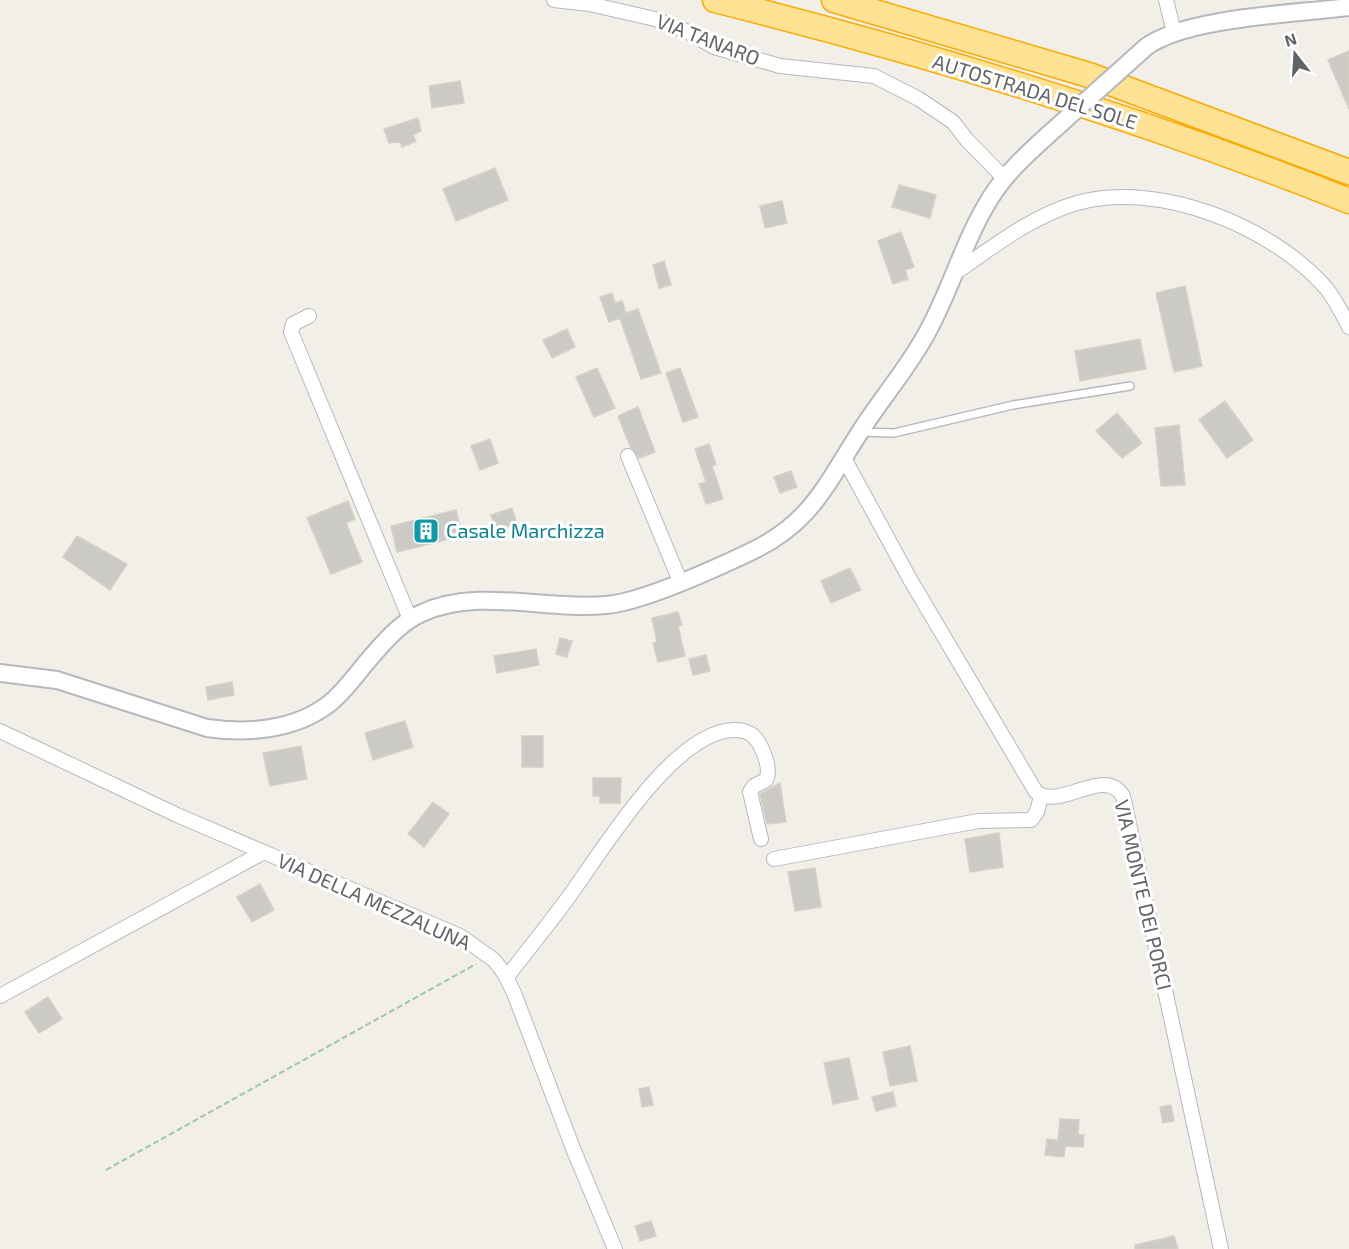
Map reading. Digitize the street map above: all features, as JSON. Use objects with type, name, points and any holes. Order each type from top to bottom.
[{"type":"highway","name":"AUTOSTRADA DEL SOLE","points":[[715,0],[801,21],[1068,100],[1349,201]]},
{"type":"highway","name":"AUTOSTRADA DEL SOLE","points":[[834,0],[1089,75],[1349,172]]},
{"type":"street","name":"VIA TANARO","points":[[554,0],[589,4],[655,19],[686,31],[714,47],[780,66],[874,76],[919,99],[953,122],[1004,178]]},
{"type":"street","points":[[1166,0],[1174,32]]},
{"type":"street","points":[[0,673],[57,680],[195,725],[229,731],[254,730],[292,722],[324,707],[345,688],[390,636],[410,619],[439,606],[468,602],[586,606],[614,604],[747,554],[783,533],[811,507],[845,460],[860,432],[927,333],[981,215],[1004,178],[1048,135],[1146,46],[1174,32],[1197,26],[1349,7]]},
{"type":"street","points":[[955,273],[1020,229],[1061,208],[1106,197],[1152,200],[1221,217],[1256,233],[1283,250],[1305,267],[1327,289],[1349,327]]},
{"type":"street","points":[[309,316],[293,324],[291,332],[410,619]]},
{"type":"street","points":[[628,456],[680,581]]},
{"type":"street","points":[[774,859],[978,821],[1028,820],[1036,815],[1041,796],[1030,783],[916,590],[845,460]]},
{"type":"street","name":"VIA DELLA MEZZALUNA","points":[[0,731],[60,762],[262,853],[449,932],[490,957],[507,977],[615,1249]]},
{"type":"street","points":[[507,977],[645,792],[675,761],[708,738],[727,731],[739,731],[749,733],[759,743],[768,774],[766,780],[754,786],[750,792],[761,839]]},
{"type":"street","name":"VIA MONTE DEI PORCI","points":[[1041,796],[1052,797],[1107,785],[1118,789],[1123,796],[1221,1249]]},
{"type":"street","points":[[0,996],[262,853]]},
{"type":"lane","points":[[860,432],[894,433],[1014,405],[1130,386]]},
{"type":"path","points":[[106,1170],[490,957]]},
{"type":"building","points":[[1349,51],[1349,109],[1328,60]]},
{"type":"building","points":[[460,81],[464,103],[432,108],[429,86]]},
{"type":"building","points":[[418,118],[421,131],[413,135],[416,141],[402,147],[400,142],[389,143],[384,129]]},
{"type":"building","points":[[495,168],[508,200],[456,221],[443,189]]},
{"type":"building","points":[[899,185],[936,195],[930,218],[892,207]]},
{"type":"building","points":[[782,201],[787,223],[765,228],[760,206]]},
{"type":"building","points":[[901,232],[914,267],[905,270],[908,279],[893,284],[878,241]]},
{"type":"building","points":[[664,261],[671,285],[659,288],[653,265]]},
{"type":"building","points":[[1185,286],[1202,366],[1174,372],[1156,293]]},
{"type":"building","points":[[612,293],[615,303],[622,301],[626,313],[638,309],[661,373],[641,379],[620,318],[609,322],[600,297]]},
{"type":"building","points":[[567,329],[575,347],[552,358],[543,340]]},
{"type":"building","points":[[1140,339],[1146,369],[1080,381],[1075,351]]},
{"type":"building","points":[[597,368],[615,408],[594,417],[576,377]]},
{"type":"building","points":[[680,368],[698,417],[683,422],[666,373]]},
{"type":"building","points":[[1225,401],[1253,440],[1227,458],[1199,420]]},
{"type":"building","points":[[638,407],[655,452],[639,458],[631,448],[618,416]]},
{"type":"building","points":[[1117,413],[1142,443],[1122,458],[1096,431]]},
{"type":"building","points":[[1179,425],[1185,485],[1161,486],[1155,428]]},
{"type":"building","points":[[490,439],[498,463],[480,470],[471,446]]},
{"type":"building","points":[[709,444],[716,464],[712,466],[723,499],[706,504],[699,484],[706,482],[695,449]]},
{"type":"building","points":[[791,471],[797,487],[780,493],[774,477]]},
{"type":"building","points":[[348,501],[355,519],[346,523],[362,562],[331,574],[307,518]]},
{"type":"building","points":[[512,508],[517,524],[496,530],[491,515]]},
{"type":"building","name":"Casale Marchizza","points":[[456,510],[462,536],[397,552],[391,526]]},
{"type":"building","points":[[77,536],[127,564],[110,590],[63,557]]},
{"type":"building","points":[[850,568],[861,590],[831,603],[821,581]]},
{"type":"building","points":[[678,612],[682,625],[678,626],[685,656],[658,662],[653,643],[657,642],[652,618]]},
{"type":"building","points":[[560,638],[572,641],[567,657],[556,654]]},
{"type":"building","points":[[536,649],[539,665],[497,673],[494,656]]},
{"type":"building","points":[[706,655],[710,671],[693,675],[689,659]]},
{"type":"building","points":[[232,682],[234,695],[208,700],[206,687]]},
{"type":"building","points":[[405,721],[413,747],[373,760],[365,733]]},
{"type":"building","points":[[522,736],[543,736],[543,767],[522,767]]},
{"type":"building","points":[[301,746],[307,779],[270,786],[263,753]]},
{"type":"building","points":[[593,778],[621,778],[620,803],[600,803],[600,796],[593,796]]},
{"type":"building","points":[[780,783],[786,822],[767,824],[760,794]]},
{"type":"building","points":[[433,802],[449,814],[424,847],[408,834]]},
{"type":"building","points":[[999,833],[1003,867],[970,872],[965,839]]},
{"type":"building","points":[[815,868],[821,907],[795,911],[788,872]]},
{"type":"building","points":[[260,884],[274,910],[252,922],[237,897]]},
{"type":"building","points":[[48,997],[62,1019],[39,1033],[25,1012]]},
{"type":"building","points":[[910,1046],[917,1081],[890,1086],[883,1052]]},
{"type":"building","points":[[849,1058],[858,1099],[833,1104],[824,1063]]},
{"type":"building","points":[[649,1087],[653,1105],[642,1107],[639,1089]]},
{"type":"building","points":[[893,1092],[896,1106],[876,1111],[872,1097]]},
{"type":"building","points":[[1171,1105],[1174,1121],[1163,1123],[1160,1107]]},
{"type":"building","points":[[1060,1119],[1079,1120],[1078,1135],[1084,1135],[1083,1147],[1065,1146],[1064,1157],[1045,1155],[1047,1139],[1058,1140]]},
{"type":"building","points":[[651,1221],[656,1236],[640,1241],[635,1226]]},
{"type":"building","points":[[1174,1236],[1178,1249],[1135,1249],[1135,1245]]},
{"type":"place","name":"Casale Marchizza","points":[[426,531]]}]
